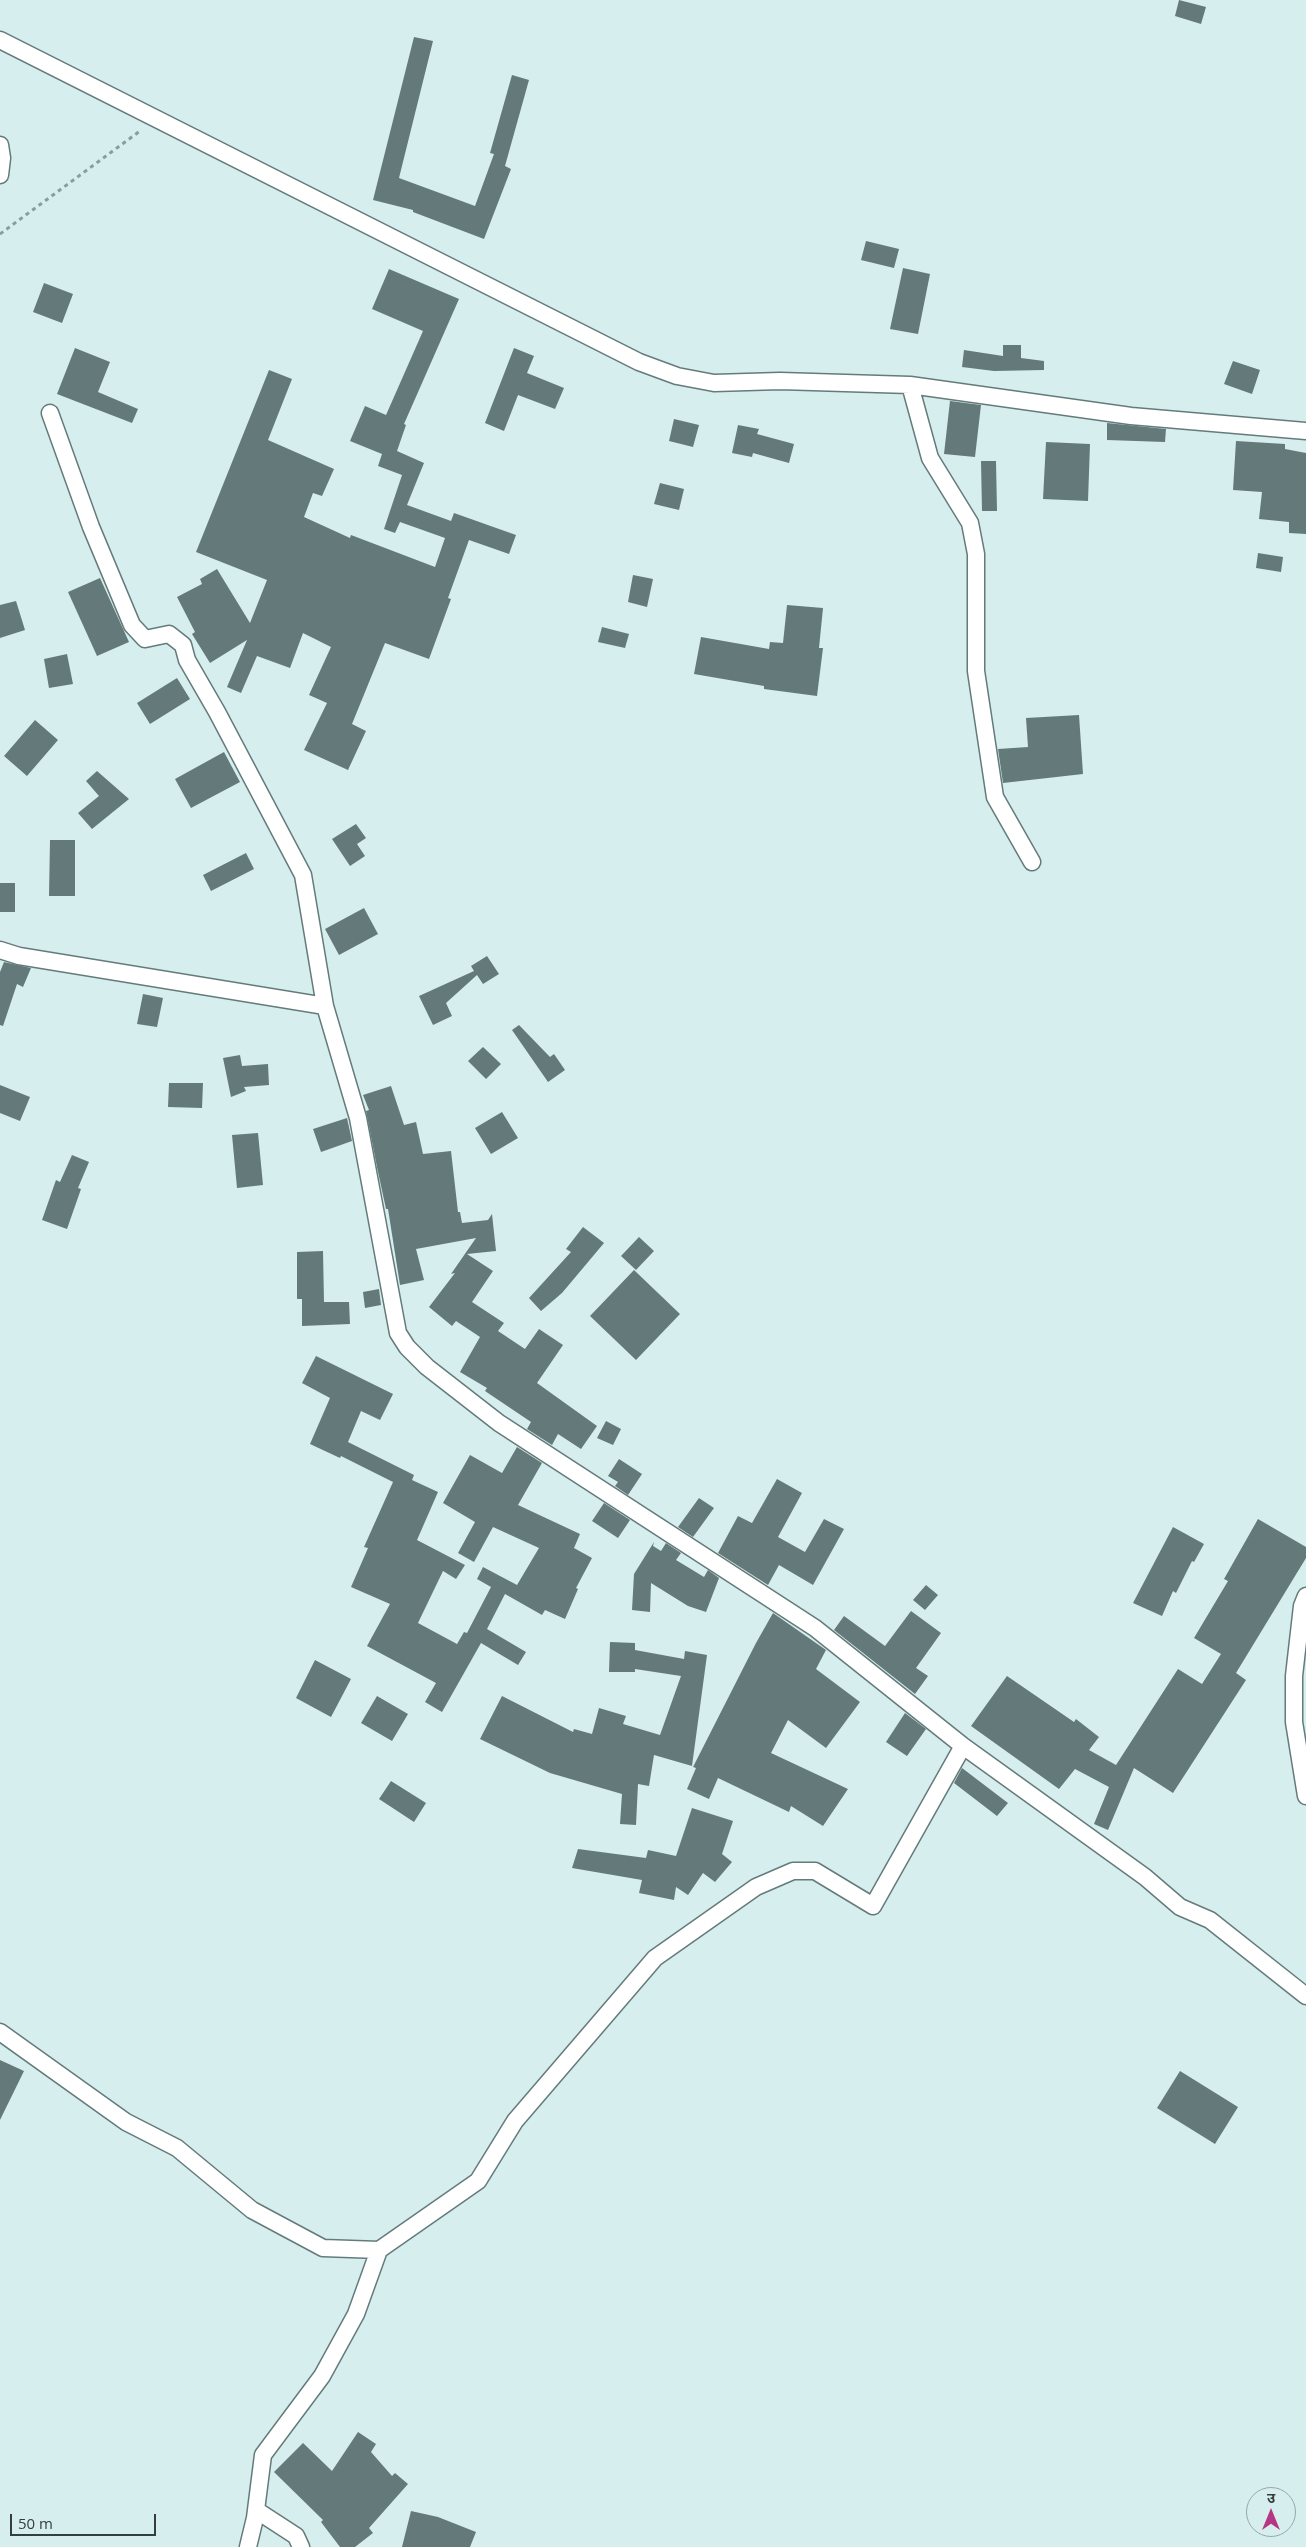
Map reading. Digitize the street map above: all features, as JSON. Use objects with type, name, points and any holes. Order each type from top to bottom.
[{"type":"street","points":[[0,40],[631,357],[677,376],[714,383],[780,381],[910,385],[1131,416],[1306,431]]},
{"type":"street","points":[[0,145],[0,175]]},
{"type":"street","points":[[910,385],[930,458],[970,523],[976,554],[976,671],[995,797],[1032,862]]},
{"type":"street","points":[[50,413],[91,527],[132,625],[145,639],[169,634],[183,645],[187,660],[217,712],[303,875],[325,1006],[358,1118],[398,1333],[407,1347],[427,1368],[499,1423],[815,1628],[963,1746],[1145,1877],[1180,1907],[1210,1920],[1306,1996]]},
{"type":"street","points":[[0,950],[19,956],[325,1006]]},
{"type":"street","points":[[1306,1596],[1302,1606],[1294,1676],[1294,1722],[1306,1796]]},
{"type":"street","points":[[248,2547],[256,2510],[263,2455],[322,2376],[356,2314],[379,2250],[478,2181],[515,2121],[655,1958],[756,1887],[793,1871],[815,1871],[873,1906],[963,1746]]},
{"type":"street","points":[[0,2032],[126,2122],[177,2148],[252,2210],[324,2248],[379,2250]]},
{"type":"street","points":[[256,2510],[296,2536],[301,2547]]},
{"type":"path","points":[[0,234],[157,118]]},
{"type":"building","points":[[1179,0],[1206,7],[1201,24],[1175,16]]},
{"type":"building","points":[[414,37],[433,41],[399,178],[475,206],[494,154],[490,153],[512,75],[529,80],[505,166],[511,169],[484,239],[413,212],[413,210],[373,200]]},
{"type":"building","points":[[866,241],[899,249],[894,268],[861,260]]},
{"type":"building","points":[[903,268],[930,274],[918,334],[890,329]]},
{"type":"building","points":[[389,269],[459,299],[404,424],[406,425],[397,451],[424,463],[407,505],[451,521],[454,513],[516,535],[509,554],[469,540],[448,598],[451,599],[429,659],[385,643],[352,724],[366,731],[348,770],[304,750],[327,703],[309,695],[331,647],[303,633],[290,668],[257,656],[241,693],[227,687],[247,640],[210,663],[192,634],[195,632],[177,597],[202,584],[200,579],[217,569],[250,623],[267,580],[196,552],[269,370],[292,379],[268,440],[334,469],[322,496],[313,493],[304,517],[350,538],[351,535],[435,567],[445,538],[400,522],[395,533],[384,529],[402,475],[378,466],[382,454],[350,441],[365,406],[386,415],[423,331],[372,309]]},
{"type":"building","points":[[44,283],[73,294],[62,323],[33,312]]},
{"type":"building","points":[[1003,345],[1021,345],[1021,358],[1044,361],[1044,370],[994,371],[962,367],[964,350],[1003,356]]},
{"type":"building","points":[[75,348],[110,362],[98,392],[138,409],[132,423],[57,394]]},
{"type":"building","points":[[514,348],[534,356],[527,373],[564,388],[555,409],[518,395],[504,431],[485,423]]},
{"type":"building","points":[[1233,361],[1260,370],[1252,394],[1224,384]]},
{"type":"building","points":[[950,401],[981,405],[975,457],[944,454]]},
{"type":"building","points":[[674,419],[699,425],[693,447],[669,441]]},
{"type":"building","points":[[1107,423],[1166,429],[1165,442],[1107,440]]},
{"type":"building","points":[[738,425],[759,429],[757,434],[794,444],[789,463],[753,453],[752,457],[732,453]]},
{"type":"building","points":[[1236,441],[1285,444],[1285,449],[1306,453],[1306,534],[1289,533],[1289,522],[1259,519],[1262,492],[1233,490]]},
{"type":"building","points":[[1046,442],[1090,444],[1088,501],[1043,499]]},
{"type":"building","points":[[981,461],[996,461],[997,511],[982,511]]},
{"type":"building","points":[[660,483],[684,489],[679,510],[654,504]]},
{"type":"building","points":[[1258,553],[1283,557],[1281,572],[1256,568]]},
{"type":"building","points":[[633,575],[653,579],[647,607],[628,602]]},
{"type":"building","points":[[100,578],[129,642],[97,656],[68,592]]},
{"type":"building","points":[[16,601],[25,630],[0,638],[0,605]]},
{"type":"building","points":[[787,605],[823,608],[819,648],[823,648],[817,696],[764,689],[764,686],[694,674],[701,637],[769,649],[770,642],[783,643]]},
{"type":"building","points":[[602,627],[629,634],[625,648],[598,642]]},
{"type":"building","points":[[67,654],[73,684],[49,688],[44,659]]},
{"type":"building","points":[[177,678],[190,699],[150,724],[137,703]]},
{"type":"building","points":[[1079,715],[1083,774],[1003,783],[998,749],[1028,747],[1026,718]]},
{"type":"building","points":[[35,720],[58,740],[27,776],[4,756]]},
{"type":"building","points":[[224,752],[240,782],[191,808],[175,779]]},
{"type":"building","points":[[97,771],[129,799],[92,829],[78,813],[99,796],[86,781]]},
{"type":"building","points":[[356,824],[366,838],[357,844],[365,856],[350,866],[332,839]]},
{"type":"building","points":[[50,840],[75,840],[75,896],[49,896]]},
{"type":"building","points":[[246,853],[254,869],[211,891],[203,875]]},
{"type":"building","points":[[0,883],[15,883],[15,912],[0,912]]},
{"type":"building","points":[[364,908],[378,934],[339,955],[325,929]]},
{"type":"building","points":[[487,956],[499,974],[483,984],[477,975],[446,1003],[452,1016],[433,1025],[419,996],[474,971],[471,966]]},
{"type":"building","points":[[4,962],[31,968],[23,987],[17,984],[3,1026],[0,1025],[0,972]]},
{"type":"building","points":[[143,994],[163,998],[157,1027],[137,1024]]},
{"type":"building","points":[[519,1025],[550,1057],[554,1054],[565,1070],[548,1082],[512,1030]]},
{"type":"building","points":[[483,1047],[501,1064],[486,1079],[468,1061]]},
{"type":"building","points":[[240,1055],[242,1066],[268,1064],[269,1085],[244,1087],[246,1091],[231,1097],[223,1058]]},
{"type":"building","points":[[169,1083],[203,1083],[202,1108],[168,1107]]},
{"type":"building","points":[[0,1085],[30,1097],[20,1121],[0,1113]]},
{"type":"building","points":[[391,1086],[404,1125],[416,1122],[423,1154],[451,1151],[458,1212],[460,1212],[462,1223],[488,1220],[492,1214],[496,1251],[467,1254],[493,1271],[472,1302],[504,1323],[498,1331],[525,1349],[539,1329],[563,1345],[537,1383],[597,1426],[581,1449],[558,1434],[552,1445],[527,1429],[531,1422],[485,1391],[487,1388],[460,1372],[480,1337],[456,1321],[452,1326],[429,1307],[455,1273],[451,1274],[476,1238],[416,1249],[424,1280],[400,1285],[388,1209],[386,1209],[366,1111],[369,1110],[363,1095]]},
{"type":"building","points":[[502,1112],[518,1138],[491,1154],[475,1128]]},
{"type":"building","points":[[347,1118],[352,1141],[321,1152],[313,1129]]},
{"type":"building","points":[[258,1133],[263,1185],[237,1188],[232,1135]]},
{"type":"building","points":[[72,1155],[89,1162],[78,1188],[81,1189],[67,1229],[42,1220],[56,1180],[60,1182]]},
{"type":"building","points":[[583,1227],[604,1243],[562,1293],[541,1311],[529,1298],[571,1252],[566,1249]]},
{"type":"building","points":[[639,1237],[654,1251],[636,1270],[621,1256]]},
{"type":"building","points":[[323,1251],[324,1302],[349,1302],[350,1324],[302,1326],[302,1299],[297,1299],[297,1252]]},
{"type":"building","points":[[634,1270],[680,1314],[636,1360],[590,1316]]},
{"type":"building","points":[[379,1289],[381,1305],[365,1308],[363,1292]]},
{"type":"building","points":[[316,1356],[393,1394],[380,1420],[361,1411],[348,1442],[414,1475],[412,1480],[438,1492],[417,1540],[465,1565],[456,1579],[443,1571],[418,1623],[457,1644],[464,1632],[467,1633],[491,1587],[477,1579],[483,1567],[517,1585],[539,1548],[493,1527],[474,1562],[458,1553],[475,1522],[443,1503],[470,1455],[502,1473],[517,1447],[542,1463],[518,1505],[580,1534],[574,1548],[592,1558],[576,1588],[578,1589],[565,1619],[545,1610],[542,1615],[505,1594],[487,1629],[526,1652],[518,1665],[481,1643],[442,1712],[425,1702],[436,1683],[367,1646],[390,1604],[351,1587],[368,1548],[364,1547],[393,1482],[341,1456],[340,1458],[310,1444],[330,1398],[302,1383]]},
{"type":"building","points":[[606,1421],[621,1429],[613,1445],[597,1438]]},
{"type":"building","points":[[619,1459],[642,1474],[628,1495],[615,1486],[618,1482],[608,1476]]},
{"type":"building","points":[[777,1479],[802,1493],[778,1537],[805,1552],[824,1519],[844,1529],[813,1585],[779,1565],[768,1585],[718,1553],[738,1516],[752,1523]]},
{"type":"building","points":[[699,1498],[714,1508],[693,1537],[678,1527]]},
{"type":"building","points":[[604,1503],[630,1520],[618,1538],[592,1521]]},
{"type":"building","points":[[1258,1519],[1306,1547],[1306,1558],[1236,1673],[1246,1680],[1173,1793],[1134,1768],[1108,1830],[1094,1824],[1109,1787],[1075,1769],[1059,1789],[971,1726],[1007,1676],[1074,1722],[1076,1719],[1099,1737],[1089,1750],[1116,1765],[1178,1669],[1202,1684],[1221,1654],[1194,1638],[1228,1581],[1224,1579]]},
{"type":"building","points":[[1173,1527],[1204,1544],[1194,1562],[1192,1561],[1176,1593],[1173,1591],[1162,1616],[1133,1603]]},
{"type":"building","points":[[654,1542],[653,1546],[661,1551],[666,1543],[681,1553],[676,1560],[704,1577],[708,1570],[719,1578],[706,1612],[688,1606],[651,1583],[650,1612],[632,1610],[634,1574]]},
{"type":"building","points":[[926,1585],[938,1595],[925,1610],[913,1600]]},
{"type":"building","points":[[911,1611],[941,1633],[916,1668],[928,1676],[915,1694],[834,1630],[844,1616],[885,1646]]},
{"type":"building","points":[[773,1613],[826,1650],[816,1669],[860,1702],[826,1748],[788,1720],[771,1753],[848,1789],[823,1826],[791,1806],[789,1812],[718,1778],[709,1799],[687,1789],[696,1768],[693,1767]]},
{"type":"building","points":[[610,1642],[635,1643],[635,1650],[684,1659],[685,1651],[707,1655],[692,1766],[654,1755],[649,1786],[638,1784],[636,1825],[620,1824],[622,1794],[550,1773],[480,1739],[502,1696],[573,1732],[574,1729],[592,1734],[599,1708],[626,1716],[623,1724],[660,1735],[681,1676],[635,1669],[635,1672],[609,1672]]},
{"type":"building","points":[[315,1660],[351,1679],[331,1717],[296,1698]]},
{"type":"building","points":[[377,1696],[408,1714],[392,1741],[361,1723]]},
{"type":"building","points":[[905,1713],[926,1729],[907,1756],[886,1742]]},
{"type":"building","points":[[962,1768],[1008,1803],[997,1816],[954,1783]]},
{"type":"building","points":[[391,1781],[426,1803],[414,1822],[379,1799]]},
{"type":"building","points":[[692,1808],[733,1821],[722,1854],[732,1862],[715,1882],[703,1873],[688,1895],[676,1887],[674,1900],[639,1893],[642,1880],[572,1868],[578,1849],[646,1858],[648,1850],[676,1856]]},
{"type":"building","points":[[0,2060],[24,2071],[0,2120]]},
{"type":"building","points":[[1180,2071],[1238,2107],[1215,2144],[1157,2108]]},
{"type":"building","points":[[358,2432],[376,2444],[371,2452],[392,2476],[395,2473],[408,2484],[369,2528],[373,2533],[355,2547],[340,2547],[321,2522],[323,2520],[274,2472],[303,2443],[332,2471]]},
{"type":"building","points":[[411,2511],[438,2517],[476,2532],[470,2547],[402,2547]]}]
